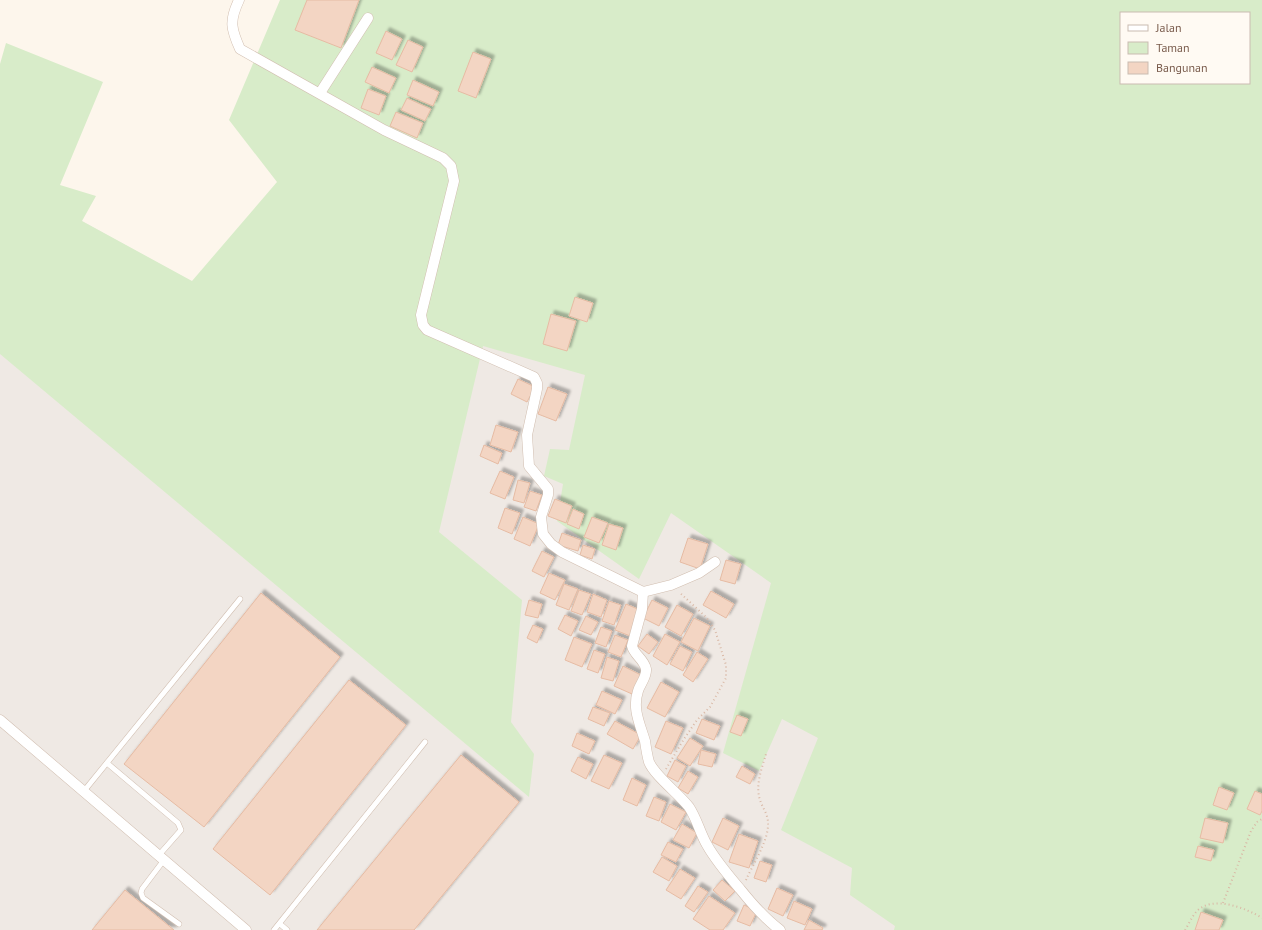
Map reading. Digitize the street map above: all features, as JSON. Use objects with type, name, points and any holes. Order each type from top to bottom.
[{"type":"street","points":[[239,0],[233,12],[233,32],[240,49],[384,130],[442,158],[452,166],[454,181],[421,315],[423,325],[427,330],[534,377],[538,383],[527,435],[529,466],[548,489],[548,495],[541,517],[543,534],[551,544],[562,552],[643,592],[670,585],[699,573],[715,562]]},
{"type":"street","points":[[320,93],[368,18]]},
{"type":"street","points":[[643,592],[642,609],[632,646],[633,650],[644,662],[646,669],[646,675],[638,691],[635,704],[636,714],[645,741],[649,761],[653,768],[679,795],[690,809],[707,845],[719,864],[766,918],[780,930]]},
{"type":"street","points":[[0,720],[246,930]]},
{"type":"lane","points":[[84,791],[240,599]]},
{"type":"lane","points":[[274,930],[425,742]]},
{"type":"lane","points":[[107,763],[178,823],[180,830],[142,889],[141,893],[143,898],[179,924]]},
{"type":"lane","points":[[280,924],[287,930]]},
{"type":"path","points":[[662,777],[697,720],[710,707],[726,678],[726,665],[715,630],[706,617],[670,585]]},
{"type":"path","points":[[741,890],[767,836],[769,822],[760,799],[758,789],[759,779],[766,754]]},
{"type":"path","points":[[1223,903],[1251,831],[1262,819]]},
{"type":"path","points":[[1185,930],[1196,912],[1204,905],[1215,902],[1223,903],[1256,914],[1262,918]]},
{"type":"shaded area","points":[[1262,0],[1262,930],[0,930],[0,176],[327,356],[518,45]]},
{"type":"green space","points":[[280,0],[1262,0],[1262,930],[894,930],[895,926],[850,895],[852,868],[781,830],[818,738],[782,719],[759,771],[723,753],[771,583],[671,513],[639,579],[557,521],[563,484],[544,476],[550,449],[569,450],[585,375],[483,346],[439,532],[522,600],[511,722],[534,754],[529,797],[0,354],[0,64],[6,43],[103,82],[60,185],[96,196],[82,221],[192,281],[277,182],[229,120]]},
{"type":"building","points":[[307,0],[359,0],[341,48],[295,30]]},
{"type":"building","points":[[386,31],[402,39],[392,60],[376,53]]},
{"type":"building","points":[[408,40],[423,47],[412,72],[396,65]]},
{"type":"building","points":[[473,52],[491,59],[476,98],[458,91]]},
{"type":"building","points":[[372,67],[396,78],[389,93],[365,82]]},
{"type":"building","points":[[413,80],[439,92],[433,106],[407,95]]},
{"type":"building","points":[[368,89],[386,96],[379,115],[361,108]]},
{"type":"building","points":[[407,98],[431,109],[425,121],[401,110]]},
{"type":"building","points":[[396,112],[423,123],[417,138],[390,126]]},
{"type":"building","points":[[575,297],[593,303],[587,322],[569,316]]},
{"type":"building","points":[[551,314],[576,321],[567,351],[543,344]]},
{"type":"building","points":[[518,379],[535,387],[527,402],[511,394]]},
{"type":"building","points":[[548,387],[567,394],[556,421],[538,414]]},
{"type":"building","points":[[496,425],[518,432],[511,452],[490,445]]},
{"type":"building","points":[[484,445],[502,453],[498,464],[480,456]]},
{"type":"building","points":[[500,471],[514,477],[505,499],[490,493]]},
{"type":"building","points":[[518,480],[530,483],[524,503],[513,500]]},
{"type":"building","points":[[530,491],[542,495],[536,511],[524,507]]},
{"type":"building","points":[[555,499],[572,506],[566,523],[548,516]]},
{"type":"building","points":[[505,508],[520,513],[512,534],[498,528]]},
{"type":"building","points":[[573,509],[584,514],[579,529],[567,524]]},
{"type":"building","points":[[523,517],[539,524],[530,546],[514,539]]},
{"type":"building","points":[[592,517],[608,523],[599,543],[584,537]]},
{"type":"building","points":[[609,524],[623,528],[616,550],[602,545]]},
{"type":"building","points":[[562,533],[581,540],[578,551],[558,545]]},
{"type":"building","points":[[688,538],[708,544],[700,569],[680,562]]},
{"type":"building","points":[[583,545],[595,549],[592,559],[580,555]]},
{"type":"building","points":[[542,551],[554,557],[544,577],[532,571]]},
{"type":"building","points":[[726,560],[741,564],[735,584],[720,580]]},
{"type":"building","points":[[549,573],[565,580],[555,600],[540,593]]},
{"type":"building","points":[[564,584],[578,589],[569,610],[556,605]]},
{"type":"building","points":[[579,590],[591,594],[582,615],[571,611]]},
{"type":"building","points":[[711,591],[734,604],[726,618],[703,605]]},
{"type":"building","points":[[261,593],[340,657],[204,827],[124,764]]},
{"type":"building","points":[[593,594],[607,600],[601,617],[587,612]]},
{"type":"building","points":[[529,600],[542,604],[538,618],[525,615]]},
{"type":"building","points":[[652,600],[668,608],[659,626],[643,618]]},
{"type":"building","points":[[609,601],[621,605],[614,625],[602,621]]},
{"type":"building","points":[[626,604],[640,610],[630,636],[615,630]]},
{"type":"building","points":[[677,605],[693,614],[681,636],[665,627]]},
{"type":"building","points":[[565,615],[578,621],[571,636],[558,629]]},
{"type":"building","points":[[586,616],[598,622],[591,635],[579,630]]},
{"type":"building","points":[[694,618],[710,626],[698,651],[681,642]]},
{"type":"building","points":[[533,625],[543,629],[537,643],[527,638]]},
{"type":"building","points":[[601,627],[612,631],[606,647],[595,643]]},
{"type":"building","points":[[647,634],[658,642],[649,654],[638,646]]},
{"type":"building","points":[[665,634],[680,642],[667,665],[653,656]]},
{"type":"building","points":[[615,635],[628,640],[621,657],[608,652]]},
{"type":"building","points":[[574,637],[592,644],[582,667],[565,660]]},
{"type":"building","points":[[680,646],[692,652],[683,671],[670,664]]},
{"type":"building","points":[[594,650],[605,654],[598,673],[587,669]]},
{"type":"building","points":[[697,652],[708,659],[693,682],[683,675]]},
{"type":"building","points":[[607,657],[619,661],[613,681],[601,678]]},
{"type":"building","points":[[623,666],[641,675],[632,694],[614,686]]},
{"type":"building","points":[[349,680],[406,725],[270,895],[213,849]]},
{"type":"building","points":[[661,682],[679,692],[665,717],[647,708]]},
{"type":"building","points":[[602,691],[622,700],[615,714],[596,705]]},
{"type":"building","points":[[593,707],[610,713],[604,726],[588,719]]},
{"type":"building","points":[[737,715],[748,719],[741,736],[730,732]]},
{"type":"building","points":[[702,719],[720,726],[714,740],[696,733]]},
{"type":"building","points":[[615,721],[641,735],[633,749],[607,734]]},
{"type":"building","points":[[666,721],[683,728],[671,754],[655,747]]},
{"type":"building","points":[[577,733],[595,741],[589,754],[572,746]]},
{"type":"building","points":[[690,738],[703,746],[690,766],[677,758]]},
{"type":"building","points":[[701,750],[716,754],[712,767],[698,764]]},
{"type":"building","points":[[461,755],[519,802],[414,930],[317,930]]},
{"type":"building","points":[[604,755],[622,763],[609,789],[591,781]]},
{"type":"building","points":[[578,757],[593,764],[586,779],[571,771]]},
{"type":"building","points":[[675,760],[686,766],[678,782],[667,776]]},
{"type":"building","points":[[742,766],[755,774],[750,784],[736,777]]},
{"type":"building","points":[[688,771],[698,777],[688,794],[678,788]]},
{"type":"building","points":[[632,778],[646,785],[637,806],[623,800]]},
{"type":"building","points":[[1219,787],[1234,793],[1227,810],[1213,805]]},
{"type":"building","points":[[1255,791],[1262,794],[1262,811],[1260,815],[1247,809]]},
{"type":"building","points":[[654,797],[666,802],[659,821],[646,816]]},
{"type":"building","points":[[670,804],[686,812],[676,830],[661,822]]},
{"type":"building","points":[[723,818],[739,826],[728,850],[712,842]]},
{"type":"building","points":[[1205,818],[1228,823],[1223,843],[1200,838]]},
{"type":"building","points":[[682,824],[697,833],[689,848],[673,840]]},
{"type":"building","points":[[739,834],[758,841],[749,868],[729,862]]},
{"type":"building","points":[[668,842],[683,849],[676,862],[661,855]]},
{"type":"building","points":[[1198,846],[1214,850],[1211,861],[1195,857]]},
{"type":"building","points":[[662,857],[677,866],[669,881],[653,872]]},
{"type":"building","points":[[760,861],[772,865],[766,882],[754,878]]},
{"type":"building","points":[[680,869],[695,878],[681,899],[666,890]]},
{"type":"building","points":[[722,880],[735,891],[725,901],[713,890]]},
{"type":"building","points":[[698,886],[708,892],[694,912],[685,906]]},
{"type":"building","points":[[777,888],[793,895],[783,916],[768,909]]},
{"type":"building","points":[[125,890],[174,930],[92,930]]},
{"type":"building","points":[[709,896],[735,913],[723,930],[710,930],[693,919]]},
{"type":"building","points":[[794,901],[812,909],[805,925],[787,918]]},
{"type":"building","points":[[744,905],[757,911],[750,926],[737,921]]},
{"type":"building","points":[[1201,912],[1223,920],[1219,930],[1195,930]]},
{"type":"building","points":[[809,920],[823,928],[822,930],[804,930]]}]
